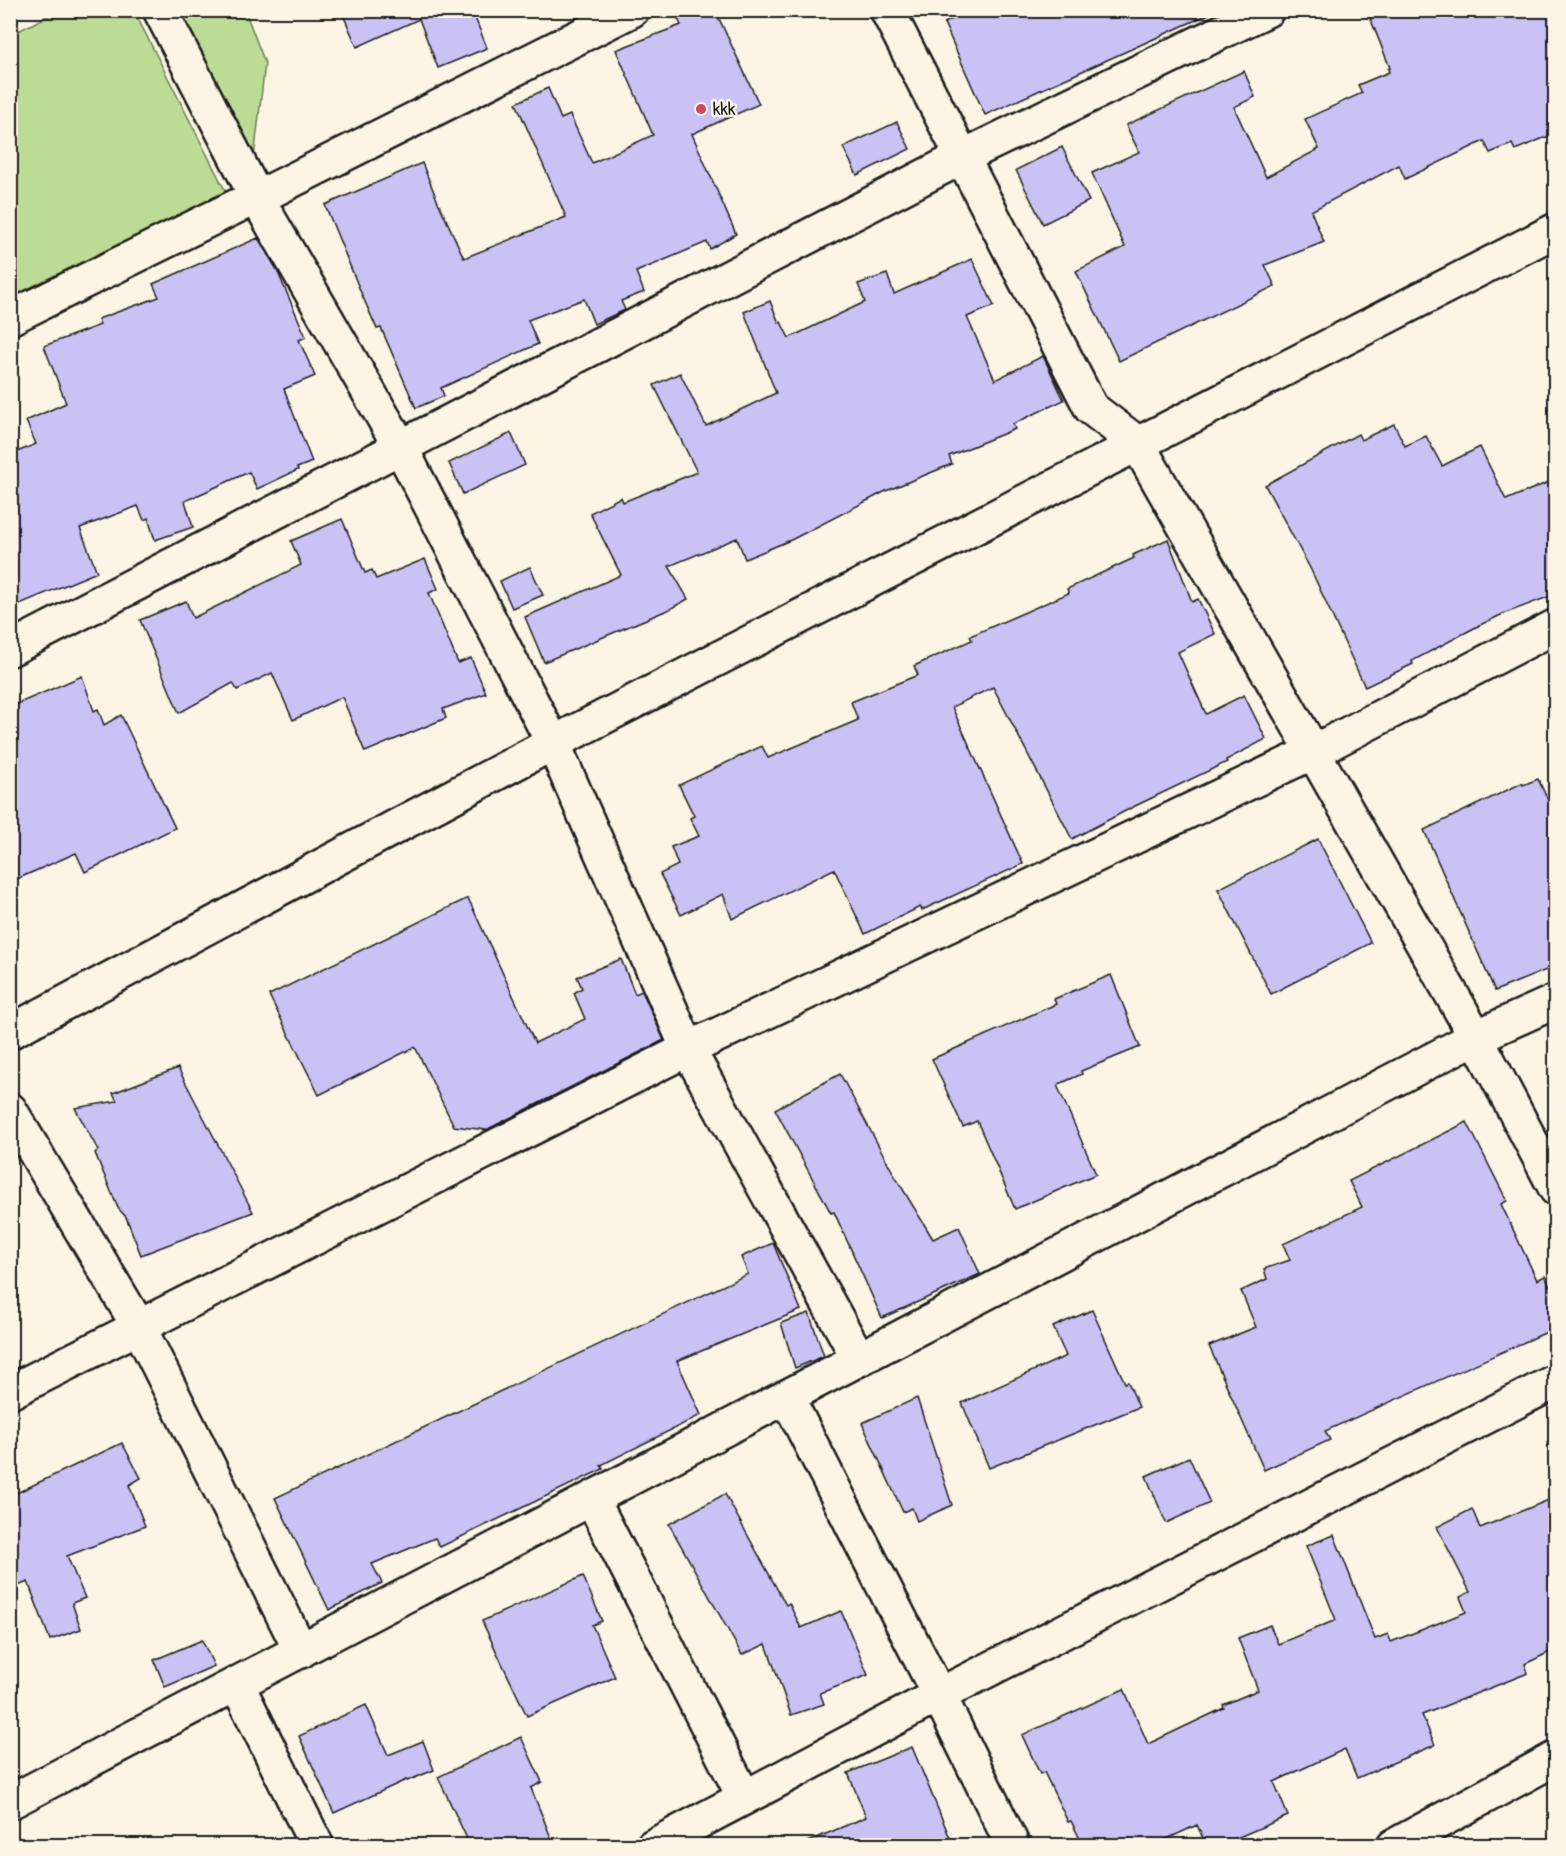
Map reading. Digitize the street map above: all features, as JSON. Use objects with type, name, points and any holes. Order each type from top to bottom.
[{"type":"street","points":[[160,10],[257,198],[401,447],[553,743],[688,1049],[860,1359]]},
{"type":"street","points":[[10,318],[257,198],[632,10]]},
{"type":"street","points":[[887,10],[1091,408],[1137,443],[1476,1037],[1556,1189]]},
{"type":"street","points":[[10,649],[962,157],[1268,10]]},
{"type":"street","points":[[10,1032],[553,743],[1556,230]]},
{"type":"street","points":[[10,1392],[688,1049],[1313,752],[1556,626]]},
{"type":"street","points":[[10,1802],[1476,1037],[1556,1001]]},
{"type":"street","points":[[10,1110],[139,1327],[301,1651]]},
{"type":"street","points":[[654,1845],[939,1695],[1556,1381]]},
{"type":"street","points":[[787,1397],[1013,1845]]},
{"type":"street","points":[[592,1499],[744,1797]]},
{"type":"street","points":[[237,1684],[317,1845]]},
{"type":"street","points":[[1394,1845],[1556,1758]]},
{"type":"green space","points":[[58,11],[134,11],[228,196],[10,306],[10,35]]},
{"type":"green space","points":[[175,11],[245,11],[265,63],[253,167]]},
{"type":"building","points":[[341,10],[472,10],[487,48],[438,68],[419,19],[357,47]]},
{"type":"building","points":[[699,10],[715,10],[759,104],[692,134],[736,234],[710,249],[707,242],[636,272],[644,292],[621,301],[625,310],[594,324],[584,299],[528,320],[538,344],[441,388],[444,396],[416,408],[381,328],[377,329],[325,205],[422,163],[464,258],[566,217],[516,103],[548,88],[561,119],[570,115],[592,163],[653,135],[616,50],[681,25],[678,19]]},
{"type":"building","points":[[972,10],[1218,10],[985,115],[944,23]]},
{"type":"building","points":[[1367,10],[1556,10],[1556,133],[1515,150],[1512,144],[1490,153],[1484,141],[1405,179],[1399,165],[1311,211],[1324,242],[1265,265],[1275,286],[1119,361],[1076,271],[1125,247],[1092,173],[1139,152],[1126,125],[1244,71],[1255,97],[1234,107],[1266,177],[1319,149],[1305,119],[1362,93],[1358,85],[1389,72],[1390,68]]},
{"type":"building","points":[[897,122],[910,149],[857,175],[843,147]]},
{"type":"building","points":[[1062,147],[1089,201],[1043,224],[1016,170]]},
{"type":"building","points":[[258,238],[276,268],[306,337],[299,340],[315,376],[284,389],[312,462],[257,489],[249,472],[185,501],[193,527],[155,540],[148,518],[144,520],[138,506],[80,528],[97,572],[10,608],[10,455],[36,444],[26,421],[66,403],[44,346],[100,325],[98,319],[159,297],[153,284]]},
{"type":"building","points":[[972,259],[994,306],[967,317],[995,380],[1043,356],[1064,400],[1013,424],[1015,429],[949,456],[952,464],[886,491],[793,539],[745,559],[737,538],[669,566],[688,599],[670,609],[544,662],[525,617],[621,575],[590,513],[621,497],[623,502],[697,472],[654,385],[680,373],[706,426],[776,393],[744,312],[770,301],[779,323],[781,322],[789,338],[865,302],[858,284],[887,274],[894,294]]},
{"type":"building","points":[[1394,424],[1405,446],[1426,436],[1442,466],[1480,447],[1506,500],[1556,479],[1556,594],[1478,626],[1412,661],[1413,664],[1365,687],[1311,570],[1265,485],[1358,434],[1361,440]]},
{"type":"building","points":[[511,433],[525,465],[463,494],[449,463]]},
{"type":"building","points":[[342,519],[365,573],[372,570],[376,579],[425,559],[438,589],[429,593],[458,663],[471,658],[486,693],[443,709],[446,718],[365,752],[342,697],[293,720],[272,673],[237,690],[233,683],[179,713],[140,620],[186,601],[193,618],[301,565],[291,541]]},
{"type":"building","points":[[1168,539],[1192,602],[1198,599],[1215,634],[1178,652],[1206,714],[1244,695],[1266,739],[1226,760],[1227,762],[1072,839],[993,687],[952,707],[1023,864],[922,910],[920,907],[865,934],[834,869],[732,919],[723,894],[681,915],[660,874],[678,865],[671,847],[699,836],[690,818],[694,816],[679,785],[762,746],[768,758],[858,720],[851,702],[918,675],[914,666],[972,640],[970,636],[1069,593],[1067,589],[1134,558],[1133,555]]},
{"type":"building","points":[[530,567],[543,595],[512,608],[500,581]]},
{"type":"building","points":[[82,676],[94,711],[98,709],[104,725],[121,715],[175,828],[85,872],[76,853],[10,882],[10,707]]},
{"type":"building","points":[[1538,779],[1556,817],[1556,966],[1495,991],[1424,830],[1522,783],[1523,785]]},
{"type":"building","points":[[1318,839],[1371,943],[1271,994],[1218,889]]},
{"type":"building","points":[[468,898],[535,1043],[585,1019],[574,993],[582,988],[577,977],[621,959],[635,994],[642,991],[664,1040],[486,1130],[454,1126],[415,1047],[319,1095],[269,995]]},
{"type":"building","points":[[1111,975],[1140,1047],[1081,1071],[1082,1074],[1057,1085],[1096,1174],[1015,1209],[977,1121],[963,1127],[932,1059],[1056,1004],[1054,999]]},
{"type":"building","points":[[178,1068],[253,1212],[141,1255],[126,1217],[118,1208],[95,1153],[98,1150],[75,1108],[117,1101],[113,1093]]},
{"type":"building","points":[[840,1074],[896,1178],[933,1239],[959,1227],[980,1274],[882,1318],[834,1212],[831,1213],[775,1109]]},
{"type":"building","points":[[1467,1122],[1507,1201],[1501,1204],[1537,1280],[1545,1276],[1556,1300],[1556,1328],[1325,1431],[1330,1440],[1264,1470],[1209,1346],[1256,1327],[1241,1291],[1267,1279],[1264,1269],[1290,1260],[1283,1244],[1362,1207],[1349,1181]]},
{"type":"building","points":[[773,1243],[801,1310],[677,1361],[701,1415],[601,1465],[603,1469],[440,1547],[435,1538],[372,1564],[382,1583],[329,1610],[275,1498],[748,1274],[741,1257]]},
{"type":"building","points":[[1092,1310],[1125,1383],[1128,1382],[1139,1407],[989,1468],[962,1403],[1066,1356],[1053,1327]]},
{"type":"building","points":[[809,1313],[824,1356],[795,1368],[781,1323]]},
{"type":"building","points":[[917,1398],[952,1505],[917,1521],[912,1508],[903,1512],[862,1423]]},
{"type":"building","points":[[122,1443],[141,1478],[129,1485],[145,1526],[67,1556],[85,1598],[72,1603],[81,1629],[50,1640],[28,1582],[10,1589],[10,1496]]},
{"type":"building","points":[[1189,1457],[1210,1503],[1166,1523],[1146,1476]]},
{"type":"building","points":[[725,1494],[786,1605],[789,1603],[801,1628],[841,1611],[868,1675],[820,1693],[824,1704],[791,1715],[766,1644],[742,1655],[669,1524]]},
{"type":"building","points":[[1556,1497],[1556,1649],[1525,1664],[1528,1673],[1422,1715],[1435,1745],[1357,1778],[1345,1749],[1274,1782],[1288,1816],[1220,1845],[1206,1845],[1197,1825],[1154,1845],[1083,1845],[1071,1821],[1068,1822],[1044,1772],[1040,1774],[1022,1735],[1124,1689],[1148,1744],[1224,1708],[1223,1705],[1258,1690],[1238,1638],[1270,1625],[1278,1644],[1336,1620],[1306,1546],[1334,1535],[1375,1639],[1388,1634],[1391,1642],[1466,1612],[1460,1597],[1470,1592],[1437,1527],[1472,1509],[1480,1528]]},
{"type":"building","points":[[583,1576],[602,1621],[592,1625],[615,1677],[527,1716],[482,1621]]},
{"type":"building","points":[[202,1640],[214,1666],[165,1687],[154,1660]]},
{"type":"building","points":[[366,1705],[388,1755],[423,1741],[434,1770],[406,1780],[334,1813],[299,1736]]},
{"type":"building","points":[[521,1737],[542,1782],[531,1788],[554,1845],[470,1845],[438,1777]]},
{"type":"building","points":[[912,1747],[953,1845],[800,1845],[866,1817],[848,1773]]},
{"type":"place","name":"kkk","points":[[701,109]]}]
